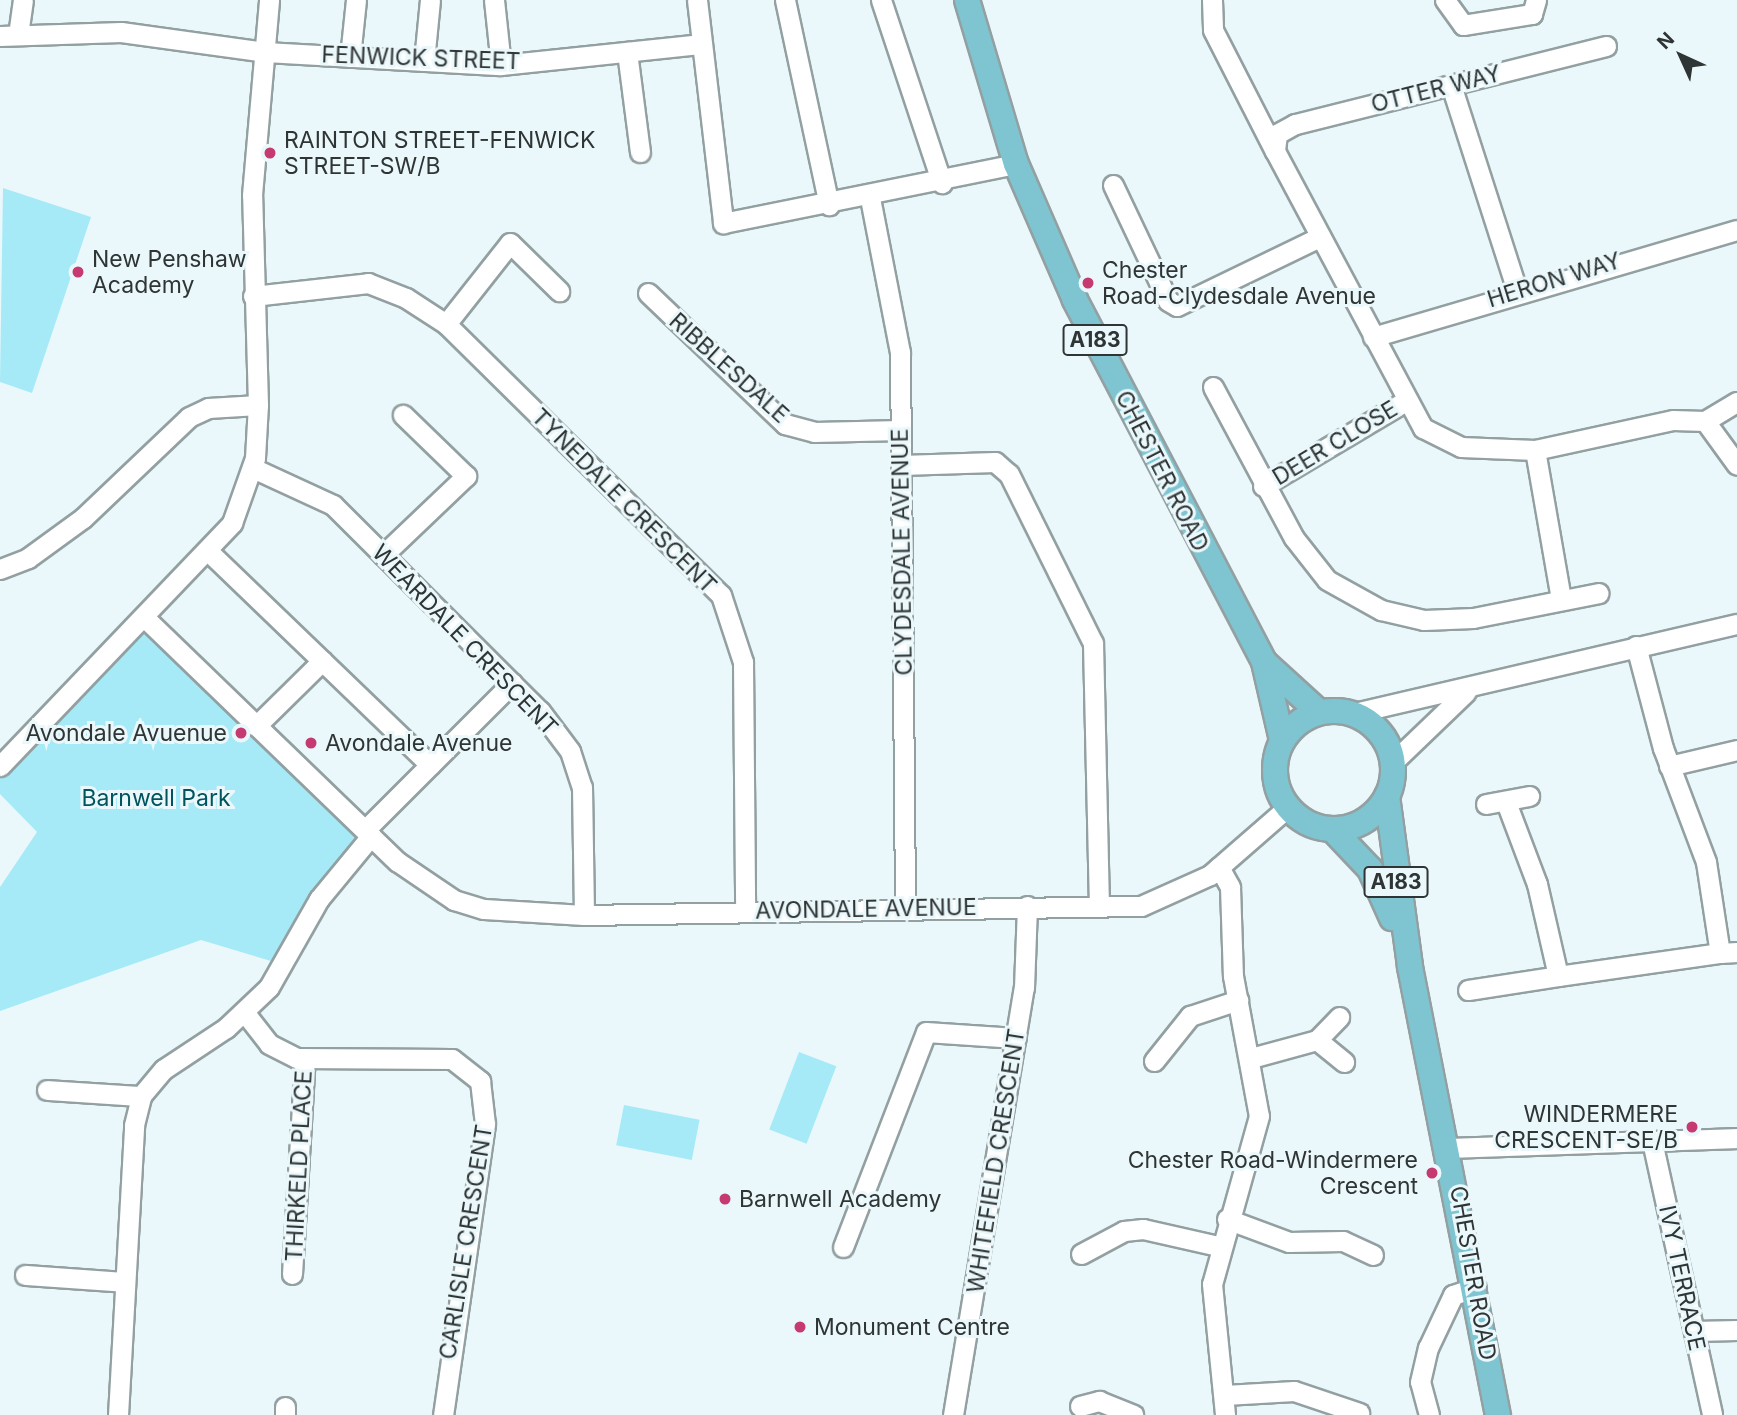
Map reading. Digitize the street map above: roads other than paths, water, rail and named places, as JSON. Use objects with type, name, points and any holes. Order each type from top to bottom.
[{"type":"main road","name":"CHESTER ROAD","points":[[967,0],[1016,164],[1075,300],[1264,662]]},
{"type":"main road","name":"A183","points":[[1264,662],[1319,712]]},
{"type":"main road","name":"A183","points":[[1264,662],[1282,740]]},
{"type":"main road","points":[[1319,712],[1354,713],[1379,731],[1393,762],[1387,796],[1364,821],[1333,830],[1302,821],[1288,807],[1275,782],[1282,740],[1319,712]]},
{"type":"main road","name":"CHESTER ROAD","points":[[1387,796],[1410,967],[1450,1148],[1498,1415]]},
{"type":"main road","name":"CHESTER ROAD","points":[[1333,830],[1370,869],[1410,967]]},
{"type":"street","points":[[9,36],[23,0]]},
{"type":"street","points":[[0,766],[209,552],[232,523],[253,468],[258,405],[252,195],[269,0]]},
{"type":"street","points":[[349,57],[356,0]]},
{"type":"street","points":[[424,61],[430,0]]},
{"type":"street","points":[[498,0],[501,65]]},
{"type":"street","points":[[697,0],[723,223],[870,198],[1016,164]]},
{"type":"street","points":[[785,0],[829,205]]},
{"type":"street","points":[[881,0],[942,183]]},
{"type":"street","points":[[1212,0],[1213,30],[1423,428],[1461,447],[1535,450],[1673,420],[1705,421],[1737,402]]},
{"type":"street","points":[[1446,0],[1463,25],[1532,13],[1536,0]]},
{"type":"street","name":"FENWICK STREET","points":[[9,36],[121,32],[265,52],[501,65],[702,44]]},
{"type":"street","name":"OTTER WAY","points":[[1274,146],[1295,124],[1606,46]]},
{"type":"street","points":[[627,52],[640,152]]},
{"type":"street","points":[[1451,85],[1517,290]]},
{"type":"street","points":[[1113,185],[1168,301],[1177,306],[1320,237]]},
{"type":"street","name":"CLYDESDALE AVENUE","points":[[870,198],[900,352],[905,908]]},
{"type":"street","name":"HERON WAY","points":[[1373,337],[1517,290],[1737,230]]},
{"type":"street","points":[[446,324],[510,243],[559,291]]},
{"type":"street","name":"TYNEDALE CRESCENT","points":[[253,296],[368,283],[446,324],[720,595],[743,662],[745,911]]},
{"type":"street","name":"RIBBLESDALE","points":[[648,293],[785,424],[814,432],[901,430]]},
{"type":"street","name":"DEER CLOSE","points":[[1213,387],[1263,486],[1327,580],[1381,610],[1424,620],[1473,618],[1599,593]]},
{"type":"street","name":"DEER CLOSE","points":[[1263,486],[1407,400]]},
{"type":"street","points":[[0,569],[65,534],[189,417],[208,408],[258,405]]},
{"type":"street","points":[[383,555],[466,476],[403,415]]},
{"type":"street","points":[[1705,421],[1737,464]]},
{"type":"street","points":[[1535,450],[1560,599]]},
{"type":"street","points":[[901,465],[995,462],[1009,474],[1093,643],[1099,905]]},
{"type":"street","name":"WEARDALE CRESCENT","points":[[253,468],[333,505],[512,683],[570,751],[582,787],[584,915]]},
{"type":"street","points":[[209,552],[430,765]]},
{"type":"street","name":"AVONDALE AVENUE","points":[[145,618],[368,833],[454,900],[526,914],[1141,906],[1178,895],[1219,867],[1288,807]]},
{"type":"street","points":[[1354,713],[1737,624]]},
{"type":"street","points":[[1468,990],[1729,952],[1706,862],[1669,766],[1636,646]]},
{"type":"street","points":[[256,726],[322,661]]},
{"type":"street","points":[[118,1415],[125,1282],[141,1096],[164,1069],[245,1013],[269,986],[319,900],[368,833],[430,765],[512,683]]},
{"type":"street","points":[[1393,762],[1475,685]]},
{"type":"street","points":[[1669,766],[1737,750]]},
{"type":"street","points":[[1486,804],[1529,796]]},
{"type":"street","points":[[1506,802],[1537,884],[1558,976]]},
{"type":"street","points":[[1219,867],[1230,887],[1238,1000],[1251,1058],[1259,1116],[1219,1246],[1212,1284],[1225,1405],[1294,1391],[1359,1413]]},
{"type":"street","name":"WHITEFIELD CRESCENT","points":[[953,1415],[1016,1038],[1029,945],[1027,906]]},
{"type":"street","points":[[1154,1061],[1190,1016],[1238,1000]]},
{"type":"street","name":"CARLISLE CRESCENT","points":[[245,1013],[269,1044],[305,1058],[452,1059],[480,1082],[485,1124],[443,1415]]},
{"type":"street","points":[[1251,1058],[1317,1040],[1339,1017]]},
{"type":"street","points":[[843,1247],[926,1032],[1016,1038]]},
{"type":"street","points":[[1317,1040],[1344,1062]]},
{"type":"street","name":"THIRKELD PLACE","points":[[292,1274],[305,1058]]},
{"type":"street","points":[[47,1090],[141,1096]]},
{"type":"street","points":[[1450,1148],[1737,1138]]},
{"type":"street","name":"IVY TERRACE","points":[[1652,1141],[1712,1415]]},
{"type":"street","points":[[1227,1219],[1289,1242],[1343,1241],[1373,1255]]},
{"type":"street","points":[[1081,1254],[1124,1231],[1143,1229],[1219,1246]]},
{"type":"street","points":[[25,1275],[125,1282]]},
{"type":"street","points":[[1429,1415],[1420,1382],[1428,1348],[1453,1295],[1476,1287]]},
{"type":"street","points":[[1694,1331],[1737,1330]]},
{"type":"street","points":[[1080,1406],[1099,1401],[1133,1415]]},
{"type":"place","name":"RAINTON STREET-FENWICK STREET-SW/B","points":[[270,153]]},
{"type":"place","name":"New Penshaw Academy","points":[[78,272]]},
{"type":"place","name":"Chester Road-Clydesdale Avenue","points":[[1088,283]]},
{"type":"place","name":"Avondale Avuenue","points":[[241,733]]},
{"type":"place","name":"Avondale Avenue","points":[[311,743]]},
{"type":"place","name":"WINDERMERE CRESCENT-SE/B","points":[[1692,1127]]},
{"type":"place","name":"Chester Road-Windermere Crescent","points":[[1432,1173]]},
{"type":"place","name":"Barnwell Academy","points":[[725,1199]]},
{"type":"place","name":"Monument Centre","points":[[800,1327]]},
{"type":"park label","name":"Barnwell Park","points":[[156,798]]}]
